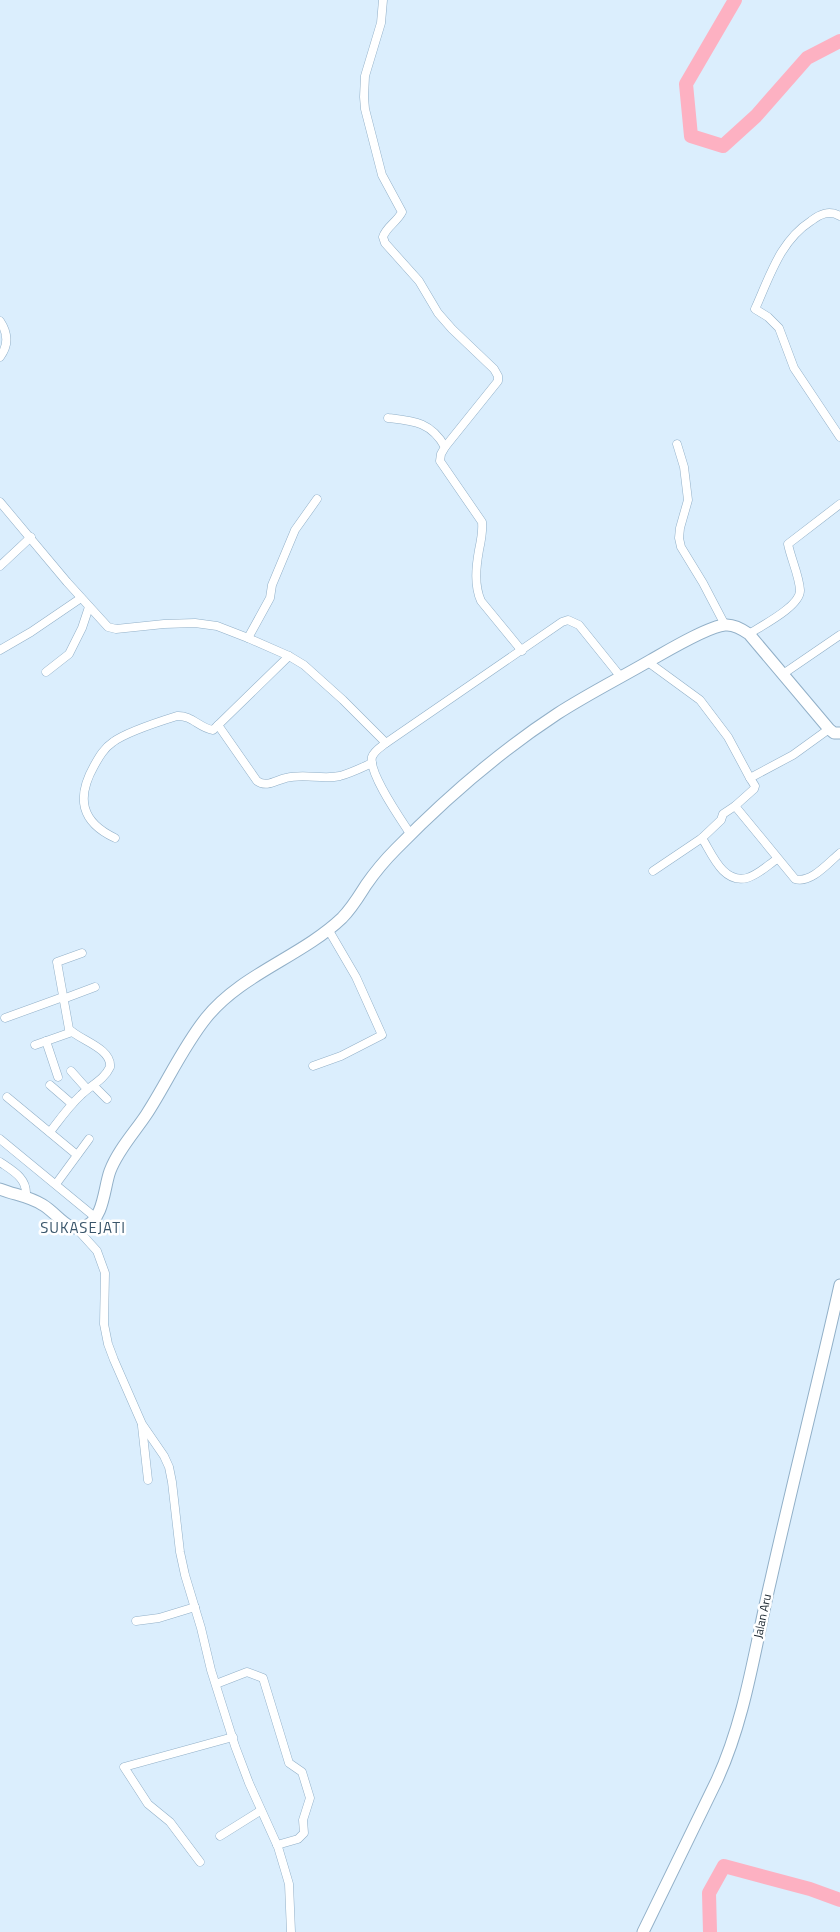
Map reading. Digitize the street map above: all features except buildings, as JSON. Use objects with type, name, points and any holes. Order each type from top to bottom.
[{"type":"street","points":[[383,0],[381,23],[365,76],[364,97],[365,109],[382,175],[402,212],[400,217],[385,231],[384,240],[419,281],[438,313],[494,369],[498,376],[498,381],[445,447],[440,461],[482,522],[476,577],[477,593],[488,612],[522,651]]},
{"type":"street","points":[[840,216],[827,213],[818,216],[804,225],[791,238],[780,254],[755,309],[768,317],[779,328],[794,368],[840,437]]},
{"type":"street","points":[[0,321],[7,335],[4,351],[0,357]]},
{"type":"street","points":[[388,418],[413,421],[428,427],[438,434],[445,447]]},
{"type":"street","points":[[677,444],[684,467],[688,500],[680,528],[681,546],[725,624]]},
{"type":"street","points":[[248,638],[270,598],[272,585],[295,530],[317,499]]},
{"type":"street","points":[[0,502],[81,598],[112,629],[195,623],[217,626],[248,638],[289,656],[322,680],[386,743]]},
{"type":"street","points":[[749,634],[792,606],[798,599],[800,591],[788,544],[840,504]]},
{"type":"street","points":[[0,566],[31,537]]},
{"type":"street","points":[[0,650],[31,632],[81,598]]},
{"type":"street","points":[[46,672],[69,654],[82,628],[89,607]]},
{"type":"street","points":[[411,835],[387,798],[372,763],[373,755],[386,743],[562,622],[568,620],[579,625],[620,676]]},
{"type":"street","points":[[0,1189],[26,1195],[43,1205],[70,1227],[88,1226],[96,1218],[110,1171],[118,1155],[146,1115],[183,1051],[205,1019],[229,994],[342,918],[355,903],[378,868],[476,774],[516,742],[558,713],[620,676],[693,638],[725,624],[741,628],[749,634],[829,729],[834,733],[840,733]]},
{"type":"street","points":[[783,674],[840,635]]},
{"type":"street","points":[[115,838],[97,828],[85,812],[83,805],[88,775],[104,750],[117,739],[177,716],[187,716],[213,730],[289,656]]},
{"type":"street","points":[[648,662],[700,700],[728,737],[755,787],[735,806],[723,814],[721,820],[702,838],[653,871]]},
{"type":"street","points":[[218,724],[257,781],[261,784],[296,776],[324,778],[339,776],[372,763]]},
{"type":"street","points":[[750,778],[793,755],[829,729]]},
{"type":"street","points":[[735,806],[795,879],[803,880],[820,871],[840,853]]},
{"type":"street","points":[[702,838],[719,867],[726,874],[738,879],[756,874],[777,858]]},
{"type":"street","points":[[313,1066],[341,1056],[382,1035],[356,977],[328,929]]},
{"type":"street","points":[[50,1132],[72,1104],[108,1070],[109,1059],[89,1041],[69,1029],[57,962],[82,953]]},
{"type":"street","points":[[5,1018],[95,986]]},
{"type":"street","points":[[35,1045],[72,1032]]},
{"type":"street","points":[[46,1041],[58,1077]]},
{"type":"street","points":[[71,1071],[90,1088],[107,1099]]},
{"type":"street","points":[[50,1084],[72,1104]]},
{"type":"street","points":[[7,1096],[77,1155]]},
{"type":"street","points":[[0,1139],[96,1218]]},
{"type":"street","points":[[56,1184],[89,1139]]},
{"type":"street","points":[[0,1162],[22,1178],[26,1195]]},
{"type":"street","points":[[77,1228],[97,1251],[105,1273],[104,1324],[108,1344],[142,1424],[169,1467],[180,1552],[211,1670],[233,1737],[260,1811],[277,1845],[289,1884],[291,1932]]},
{"type":"street","name":"Jalan Aru","points":[[643,1932],[721,1772],[734,1736],[748,1683],[784,1519],[840,1285]]},
{"type":"street","points":[[142,1424],[148,1480]]},
{"type":"street","points":[[136,1621],[159,1618],[195,1607]]},
{"type":"street","points":[[216,1684],[247,1672],[263,1678],[290,1763],[302,1772],[310,1798],[303,1820],[304,1833],[298,1839],[277,1845]]},
{"type":"street","points":[[200,1862],[170,1822],[148,1804],[124,1767],[233,1737]]},
{"type":"street","points":[[220,1836],[260,1811]]},
{"type":"waterway","points":[[735,0],[686,84],[691,136],[723,146],[756,116],[807,58],[840,41]]},
{"type":"waterway","points":[[710,1932],[709,1893],[724,1866],[810,1889],[840,1900]]},
{"type":"district","name":"SUKASEJATI","points":[[83,1227]]}]
